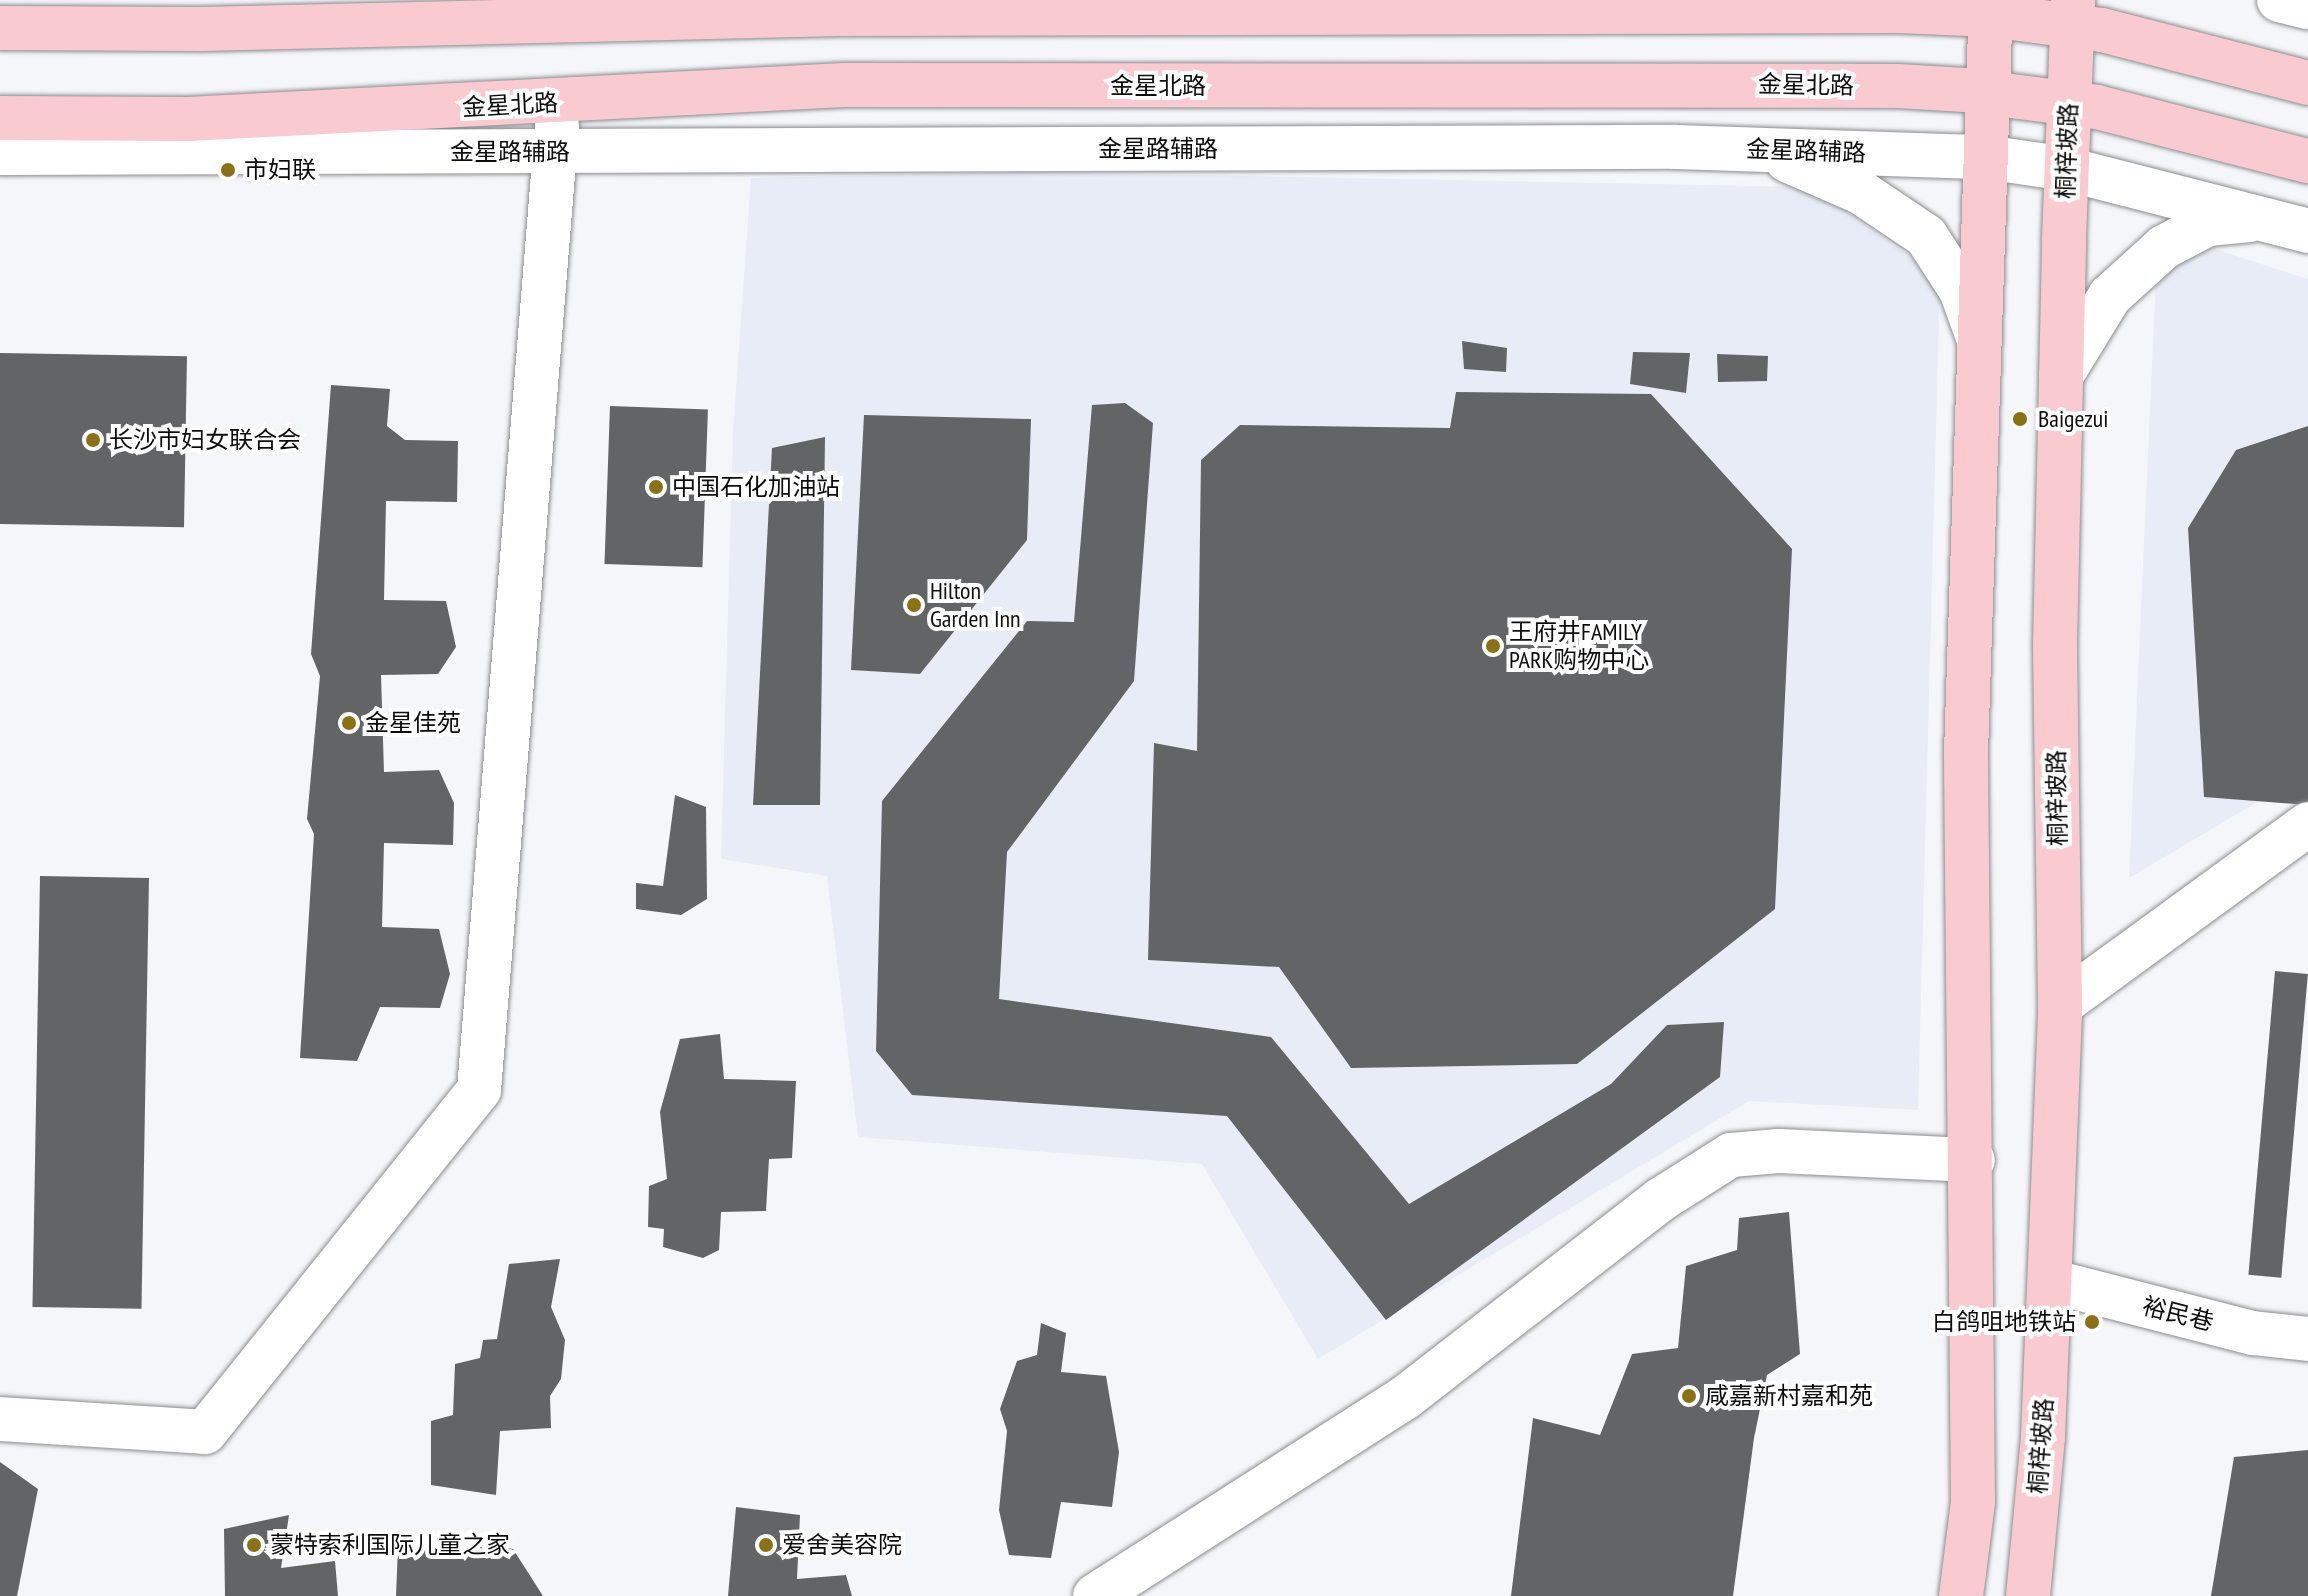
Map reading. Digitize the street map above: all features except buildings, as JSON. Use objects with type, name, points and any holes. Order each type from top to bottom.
[{"type":"main road","points":[[1961,1596],[1973,1502],[1973,1160],[1966,753],[1991,8]]},
{"type":"main road","points":[[0,28],[201,29],[576,11],[840,14],[1682,9],[1900,11],[1991,8],[2073,13],[2159,43],[2308,83]]},
{"type":"main road","name":"桐梓坡路","points":[[2028,1596],[2043,1437],[2060,1005],[2055,645],[2073,13]]},
{"type":"main road","name":"金星北路","points":[[0,118],[188,119],[844,85],[1633,83],[1898,86],[1988,92],[2069,103],[2156,120],[2308,161]]},
{"type":"street","points":[[2279,0],[2308,7]]},
{"type":"street","points":[[0,1419],[205,1432],[479,1090],[558,102]]},
{"type":"street","name":"金星路辅路","points":[[0,153],[1660,147],[1985,157],[2067,169],[2308,231]]},
{"type":"street","points":[[1763,150],[1862,193],[1926,236],[1961,290],[1979,340]]},
{"type":"street","points":[[2061,376],[2110,296],[2164,247],[2208,224],[2261,219]]},
{"type":"street","points":[[2060,1005],[2308,824]]},
{"type":"street","points":[[1095,1596],[1406,1397],[1660,1200],[1731,1155],[1779,1151],[1973,1160]]},
{"type":"street","name":"裕民巷","points":[[2050,1281],[2253,1333],[2308,1339]]},
{"type":"shaded area","name":"王府井FAMILY PARK购物中心","points":[[1040,172],[1812,187],[1940,278],[1918,1110],[1749,1101],[1318,1359],[1202,1164],[858,1137],[827,876],[721,859],[733,432],[751,178]]},
{"type":"shaded area","points":[[2158,231],[2308,279],[2308,772],[2129,878]]},
{"type":"place","name":"市妇联","points":[[228,170]]},
{"type":"place","name":"Baigezui","points":[[2020,419]]},
{"type":"place","name":"长沙市妇女联合会","points":[[93,440]]},
{"type":"place","name":"中国石化加油站","points":[[656,487]]},
{"type":"place","name":"Hilton Garden Inn","points":[[914,605]]},
{"type":"place","name":"王府井FAMILY PARK购物中心","points":[[1493,646]]},
{"type":"place","name":"金星佳苑","points":[[349,723]]},
{"type":"place","name":"白鸽咀地铁站","points":[[2092,1322]]},
{"type":"place","name":"咸嘉新村嘉和苑","points":[[1689,1396]]},
{"type":"place","name":"蒙特索利国际儿童之家","points":[[254,1545]]},
{"type":"place","name":"爱舍美容院","points":[[766,1545]]}]
